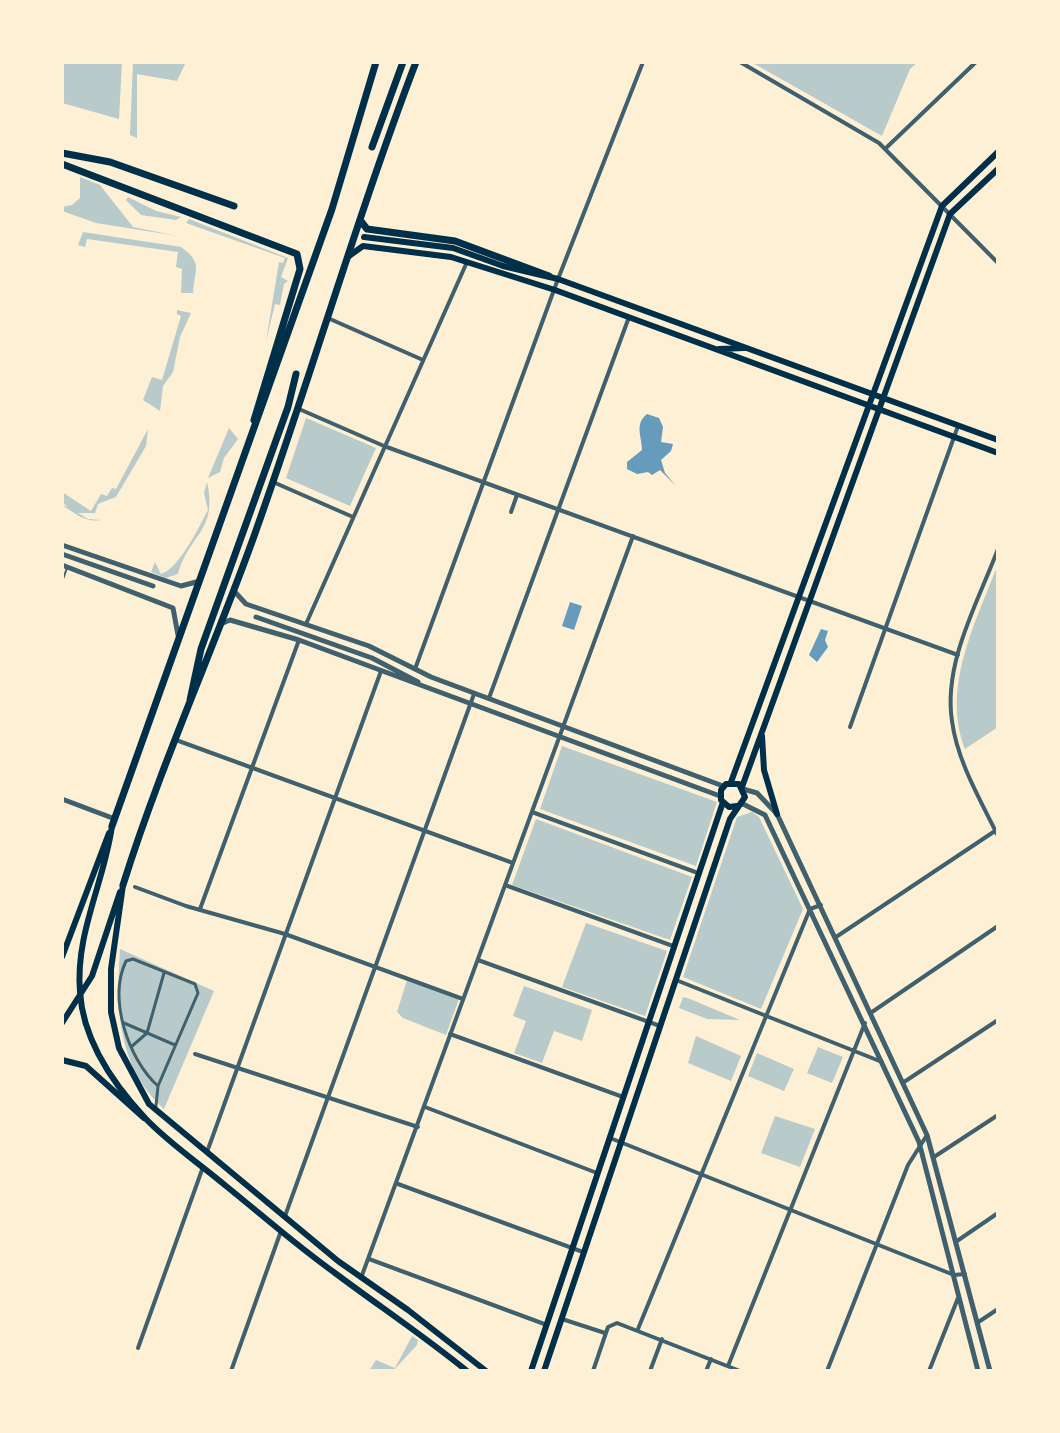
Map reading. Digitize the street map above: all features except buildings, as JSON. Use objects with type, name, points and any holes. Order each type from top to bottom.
[{"type":"highway","points":[[114,823],[349,161],[376,62]]},
{"type":"highway","points":[[372,147],[403,62]]},
{"type":"highway","points":[[123,885],[148,807],[222,624],[299,409],[330,319],[359,218],[416,62]]},
{"type":"highway","points":[[62,153],[110,162],[234,206]]},
{"type":"highway","points":[[62,164],[287,248],[300,259],[296,286],[255,417],[249,448]]},
{"type":"highway","points":[[359,218],[367,229],[455,241],[549,276]]},
{"type":"highway","points":[[187,714],[201,649],[288,407],[296,374]]},
{"type":"main road","points":[[531,1371],[721,799],[799,597],[942,206],[998,152]]},
{"type":"main road","points":[[544,1371],[660,1026],[739,805],[762,728],[950,214],[998,169]]},
{"type":"main road","points":[[364,237],[453,248],[503,266],[549,276],[998,440]]},
{"type":"main road","points":[[346,259],[363,246],[467,262],[555,290],[998,453]]},
{"type":"main road","points":[[908,299],[918,303]]},
{"type":"main road","points":[[715,349],[747,348]]},
{"type":"main road","points":[[812,384],[815,373]]},
{"type":"main road","points":[[828,516],[838,520]]},
{"type":"main road","points":[[762,728],[764,770],[777,814]]},
{"type":"main road","points":[[727,784],[742,788]]},
{"type":"main road","points":[[721,799],[739,805]]},
{"type":"main road","points":[[114,823],[80,957],[80,992],[86,1025],[108,1070],[147,1120]]},
{"type":"main road","points":[[62,957],[114,823]]},
{"type":"main road","points":[[62,1023],[92,976],[123,885]]},
{"type":"main road","points":[[123,885],[111,969],[111,1018],[131,1076],[153,1109],[284,1218],[486,1371]]},
{"type":"main road","points":[[62,1060],[86,1066],[136,1114],[281,1231],[467,1371]]},
{"type":"main road","points":[[585,1211],[597,1215]]},
{"type":"street","points":[[415,669],[558,279],[643,62]]},
{"type":"street","points":[[740,62],[886,148],[998,263]]},
{"type":"street","points":[[886,148],[976,62]]},
{"type":"street","points":[[306,624],[467,262]]},
{"type":"street","points":[[489,699],[629,317]]},
{"type":"street","points":[[330,319],[423,360]]},
{"type":"street","points":[[299,409],[384,446],[958,655]]},
{"type":"street","points":[[850,727],[958,426]]},
{"type":"street","points":[[273,482],[353,517]]},
{"type":"street","points":[[511,512],[517,494]]},
{"type":"street","points":[[361,1278],[633,536]]},
{"type":"street","points":[[62,545],[181,586],[201,581]]},
{"type":"street","points":[[836,937],[997,832],[966,767],[952,723],[950,696],[958,655],[998,549]]},
{"type":"street","points":[[62,554],[153,586]]},
{"type":"street","points":[[65,566],[173,608],[178,641]]},
{"type":"street","points":[[234,591],[242,602],[369,646],[415,669],[489,699],[727,784]]},
{"type":"street","points":[[256,617],[372,658],[423,685]]},
{"type":"street","points":[[222,624],[230,620],[299,640],[721,799]]},
{"type":"street","points":[[200,909],[299,640]]},
{"type":"street","points":[[206,1154],[382,670]]},
{"type":"street","points":[[284,1218],[474,693]]},
{"type":"street","points":[[176,740],[513,863]]},
{"type":"street","points":[[742,788],[757,793],[777,814],[927,1135],[990,1371]]},
{"type":"street","points":[[62,799],[114,823]]},
{"type":"street","points":[[739,805],[765,815],[919,1142],[978,1371]]},
{"type":"street","points":[[532,812],[698,873]]},
{"type":"street","points":[[505,885],[673,946]]},
{"type":"street","points":[[135,887],[285,934],[463,999]]},
{"type":"street","points":[[638,1329],[810,909],[821,905]]},
{"type":"street","points":[[872,1012],[998,926]]},
{"type":"street","points":[[153,1109],[158,1103],[158,1086],[198,993],[195,984],[133,959],[126,961],[121,982],[124,1023],[131,1047],[148,1077],[158,1086]]},
{"type":"street","points":[[478,960],[660,1026]]},
{"type":"street","points":[[131,1047],[147,1033],[164,972]]},
{"type":"street","points":[[676,980],[882,1063]]},
{"type":"street","points":[[904,1082],[998,1020]]},
{"type":"street","points":[[728,1366],[865,1022]]},
{"type":"street","points":[[124,1023],[175,1045]]},
{"type":"street","points":[[450,1034],[623,1097]]},
{"type":"street","points":[[195,1054],[418,1127]]},
{"type":"street","points":[[425,1107],[597,1173]]},
{"type":"street","points":[[934,1157],[998,1115]]},
{"type":"street","points":[[827,1371],[919,1142],[927,1135]]},
{"type":"street","points":[[609,1138],[954,1275],[965,1274]]},
{"type":"street","points":[[138,1348],[203,1167]]},
{"type":"street","points":[[398,1184],[585,1253]]},
{"type":"street","points":[[957,1241],[998,1213]]},
{"type":"street","points":[[231,1371],[281,1231]]},
{"type":"street","points":[[369,1259],[547,1325]]},
{"type":"street","points":[[929,1371],[959,1296]]},
{"type":"street","points":[[977,1323],[998,1309]]},
{"type":"street","points":[[562,1319],[605,1333]]},
{"type":"street","points":[[593,1371],[605,1333],[610,1324],[617,1323],[740,1371]]},
{"type":"street","points":[[650,1371],[662,1339]]},
{"type":"street","points":[[706,1371],[711,1359]]},
{"type":"street","points":[[716,1371],[719,1363]]},
{"type":"lane","points":[[62,582],[65,566]]},
{"type":"shaded area","points":[[62,62],[122,62],[119,119],[62,103]]},
{"type":"shaded area","points":[[133,62],[186,62],[177,81],[137,74],[137,138],[130,135]]},
{"type":"shaded area","points":[[751,62],[918,62],[910,69],[882,136]]},
{"type":"shaded area","points":[[80,177],[100,185],[133,227],[178,236],[96,223],[62,211],[62,207],[72,205],[80,198]]},
{"type":"shaded area","points":[[128,197],[156,211],[181,217],[176,220],[141,215],[126,200]]},
{"type":"shaded area","points":[[189,219],[288,258],[281,277],[288,281],[284,284],[280,305],[275,304],[266,341],[279,262],[283,263],[285,258],[186,223]]},
{"type":"shaded area","points":[[83,232],[181,247],[195,262],[193,293],[181,293],[182,269],[176,267],[178,252],[87,239],[85,247],[78,245]]},
{"type":"shaded area","points":[[177,310],[191,313],[180,337],[173,372],[163,386],[160,411],[143,400],[152,377],[162,380],[181,316]]},
{"type":"shaded area","points":[[306,418],[376,448],[350,506],[286,478]]},
{"type":"shaded area","points":[[229,428],[238,439],[224,458],[220,472],[208,478]]},
{"type":"shaded area","points":[[148,429],[146,446],[116,497],[98,504],[95,513],[78,513],[88,519],[101,520],[85,519],[62,505],[68,507],[62,502],[62,492],[91,511],[101,494],[107,496],[112,488],[116,489]]},
{"type":"shaded area","points":[[207,482],[209,512],[206,523],[178,574],[166,578],[151,572],[155,562],[161,574],[168,570],[188,546],[208,510],[204,493]]},
{"type":"shaded area","points":[[998,564],[998,727],[965,749],[959,726],[959,679],[964,655]]},
{"type":"shaded area","points":[[562,746],[717,802],[696,866],[540,809]]},
{"type":"shaded area","points":[[752,812],[759,817],[803,909],[761,1009],[683,977],[737,817]]},
{"type":"shaded area","points":[[536,819],[692,877],[670,940],[512,885]]},
{"type":"shaded area","points":[[586,923],[667,951],[645,1016],[562,987]]},
{"type":"shaded area","points":[[120,949],[214,991],[164,1109],[148,1092],[128,1055],[120,1014]]},
{"type":"shaded area","points":[[407,980],[459,999],[446,1035],[403,1018],[397,1012]]},
{"type":"shaded area","points":[[524,986],[592,1010],[582,1041],[554,1031],[542,1063],[514,1053],[526,1021],[513,1016]]},
{"type":"shaded area","points":[[683,997],[740,1020],[707,1019],[679,1008]]},
{"type":"shaded area","points":[[696,1036],[741,1056],[731,1081],[688,1063]]},
{"type":"shaded area","points":[[818,1047],[843,1057],[832,1083],[807,1073]]},
{"type":"shaded area","points":[[757,1053],[794,1069],[784,1091],[748,1076]]},
{"type":"shaded area","points":[[775,1116],[815,1129],[800,1167],[761,1153]]},
{"type":"shaded area","points":[[412,1336],[418,1340],[417,1345],[393,1371],[369,1371],[376,1360],[395,1368]]},
{"type":"water","points":[[647,414],[659,418],[663,427],[661,442],[673,444],[671,451],[661,460],[665,473],[676,486],[660,470],[652,475],[648,472],[637,474],[627,469],[627,462],[642,450],[640,426]]},
{"type":"water","points":[[570,602],[582,606],[574,630],[562,626]]},
{"type":"water","points":[[821,629],[828,631],[825,640],[828,647],[817,662],[809,655]]}]
